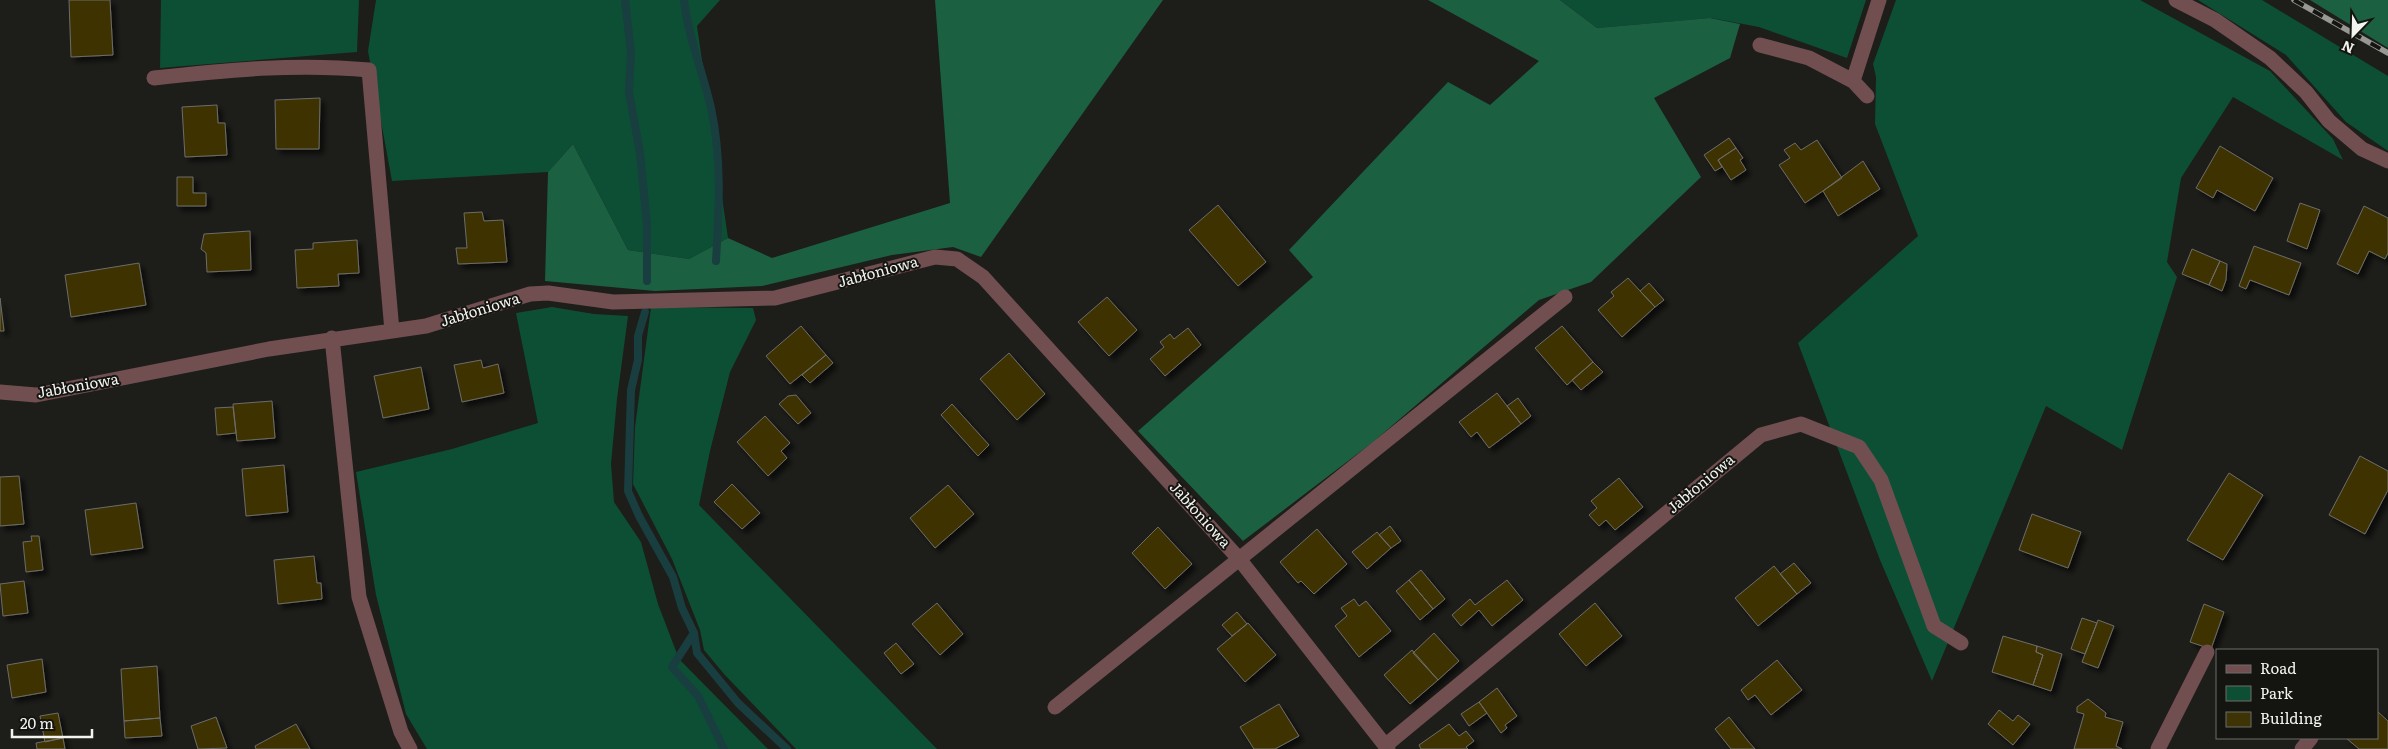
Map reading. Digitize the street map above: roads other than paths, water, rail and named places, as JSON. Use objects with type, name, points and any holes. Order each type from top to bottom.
[{"type":"street","points":[[1853,81],[1879,0]]},
{"type":"street","points":[[2176,0],[2215,20],[2270,58],[2306,92],[2329,121],[2362,149],[2388,161]]},
{"type":"street","points":[[1760,45],[1809,58],[1853,81],[1867,96]]},
{"type":"street","points":[[154,78],[211,71],[332,66],[369,70],[392,331]]},
{"type":"street","name":"Jabłoniowa","points":[[0,392],[36,395],[332,338],[426,326],[530,294],[548,293],[614,302],[775,298],[935,257],[957,259],[983,277],[1240,560],[1387,747],[1760,435],[1801,424],[1859,447],[1880,480],[1934,626],[1961,644]]},
{"type":"street","name":"Jabłoniowa","points":[[1055,707],[1565,297]]},
{"type":"street","points":[[332,338],[359,597],[401,732],[410,749]]},
{"type":"street","points":[[2158,749],[2207,652]]},
{"type":"street","points":[[2302,749],[2310,739]]},
{"type":"waterway","points":[[625,0],[631,52],[629,92],[640,153],[647,225],[647,281]]},
{"type":"waterway","points":[[684,0],[692,41],[711,108],[717,146],[719,203],[716,261]]},
{"type":"waterway","points":[[645,312],[638,336],[638,360],[631,390],[628,491],[639,516],[673,577],[682,608],[694,633],[697,653],[738,703],[787,749]]},
{"type":"waterway","points":[[694,633],[672,667],[698,696],[724,749]]},
{"type":"railway","points":[[2294,0],[2388,53]]}]
